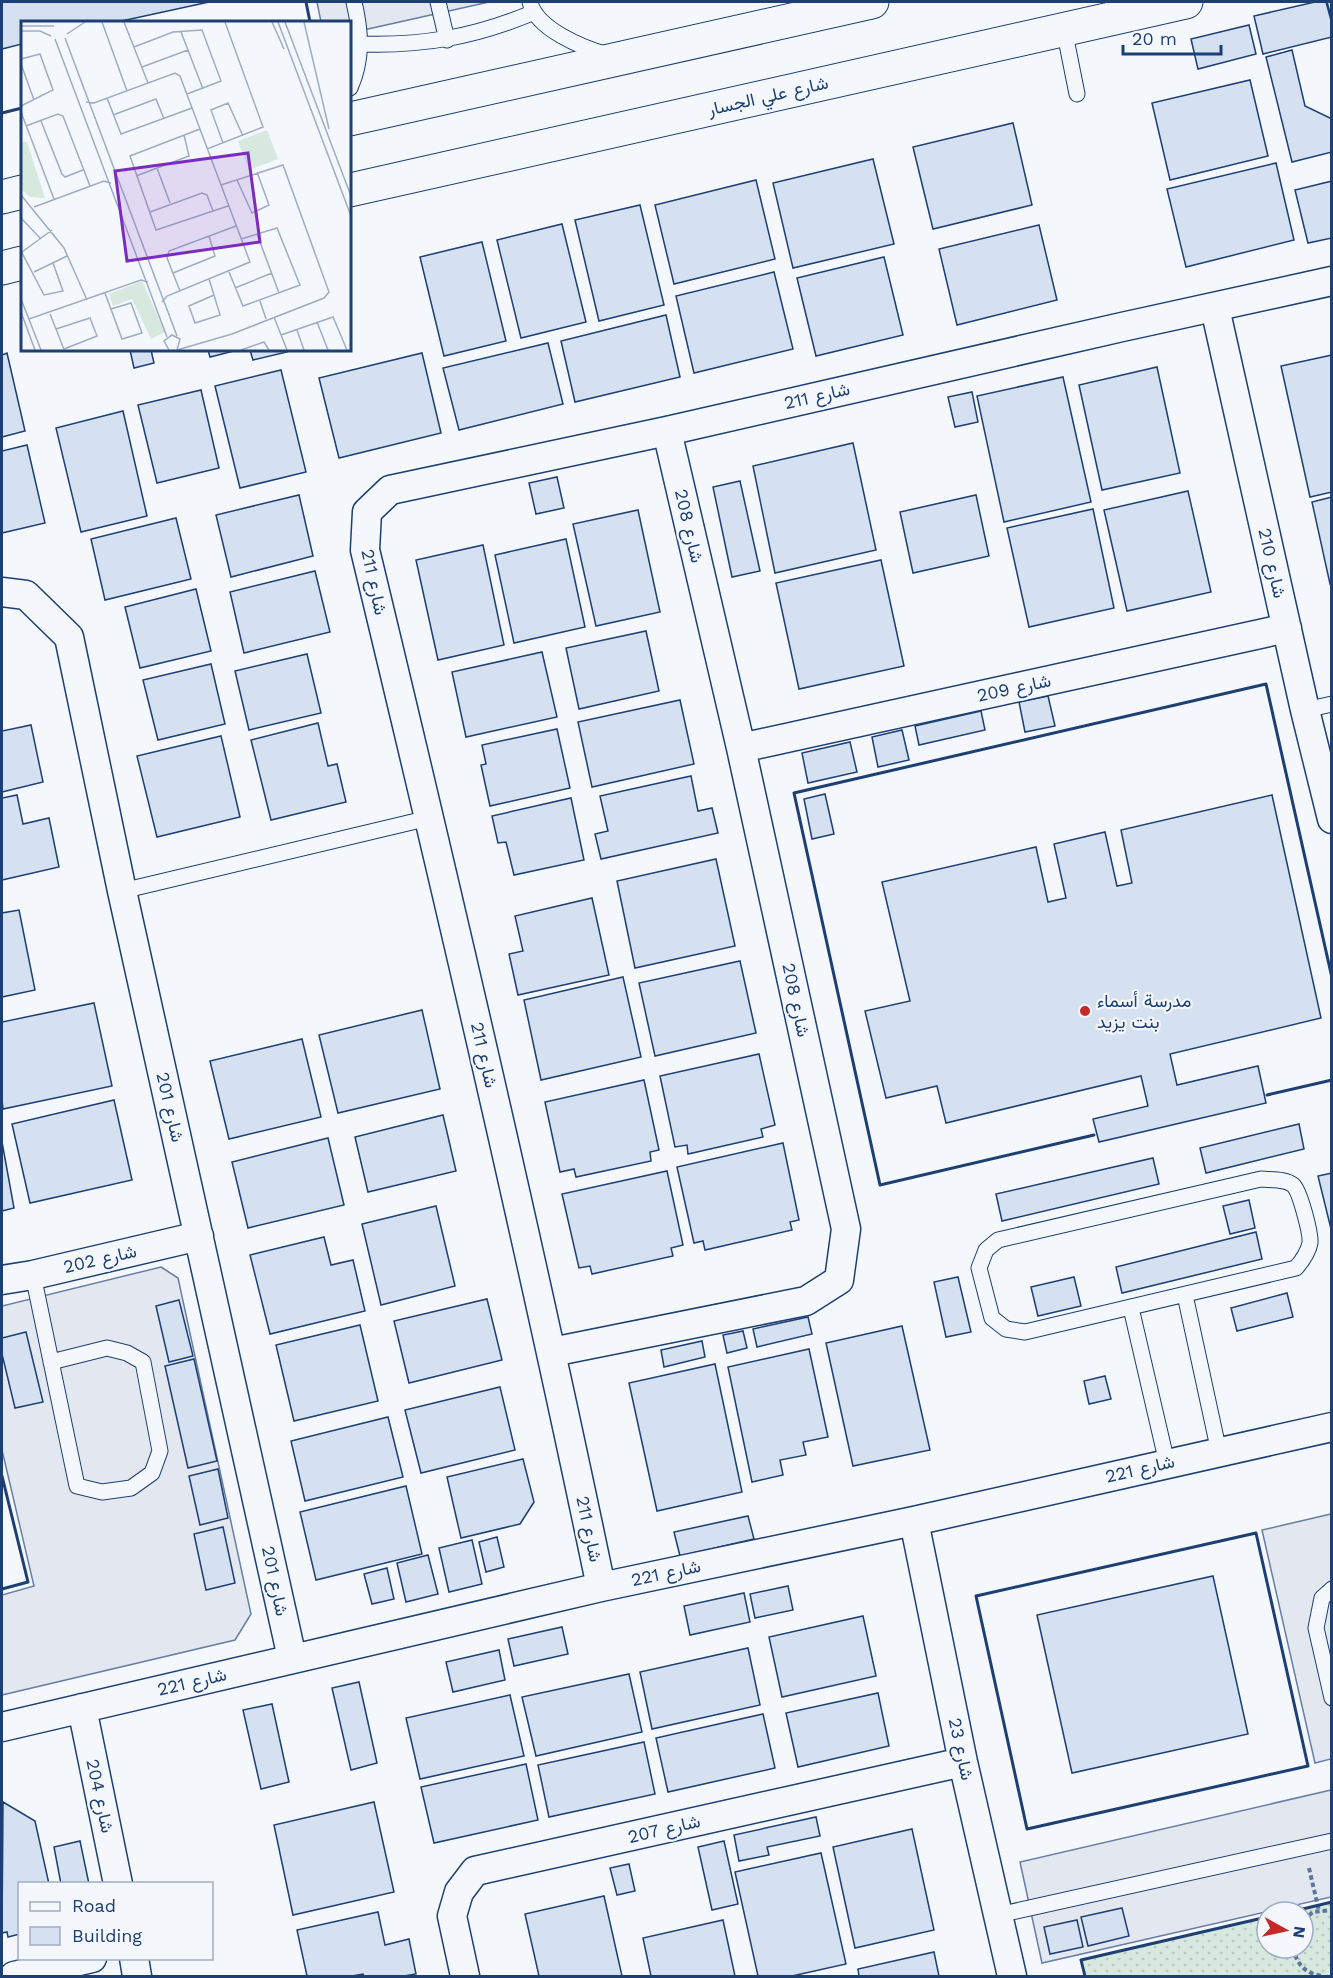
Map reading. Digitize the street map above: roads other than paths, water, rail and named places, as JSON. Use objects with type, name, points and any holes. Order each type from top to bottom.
[{"type":"street","points":[[351,119],[872,2]]},
{"type":"street","name":"شارع علي الجسار","points":[[351,190],[1186,2]]},
{"type":"street","points":[[2,196],[21,192]]},
{"type":"street","points":[[2,267],[21,263]]},
{"type":"street","name":"شارع 211","points":[[601,1587],[552,1352],[365,550],[367,512],[390,490],[1332,281]]},
{"type":"street","name":"شارع 210","points":[[1215,308],[1287,628],[1318,707],[1332,819]]},
{"type":"street","name":"شارع 208","points":[[552,1352],[806,1301],[839,1280],[846,1229],[741,748],[667,430]]},
{"type":"street","name":"شارع 201","points":[[2,592],[26,595],[69,638],[122,891],[292,1658]]},
{"type":"street","name":"شارع 209","points":[[741,748],[1287,628]]},
{"type":"street","name":"شارع 202","points":[[2,1280],[33,1275],[199,1236]]},
{"type":"street","name":"شارع 221","points":[[2,1727],[601,1587],[914,1521],[1332,1427]]},
{"type":"street","name":"شارع 23","points":[[914,1521],[963,1761],[1012,1977]]},
{"type":"street","name":"شارع 204","points":[[82,1708],[118,1882]]},
{"type":"street","name":"شارع 207","points":[[465,1977],[452,1916],[459,1892],[475,1871],[963,1761]]},
{"type":"street","points":[[14,1977],[88,1960]]},
{"type":"street","points":[[134,1960],[137,1977]]},
{"type":"lane","points":[[351,86],[356,74],[360,44],[360,27],[354,2]]},
{"type":"lane","points":[[438,2],[447,40]]},
{"type":"lane","points":[[360,44],[418,44],[447,40],[505,24],[531,7],[551,28],[573,42],[596,52],[620,58]]},
{"type":"lane","points":[[1064,29],[1077,94]]},
{"type":"lane","points":[[122,891],[429,818]]},
{"type":"lane","points":[[1261,1179],[1292,1184],[1299,1193],[1310,1242],[1304,1259],[1296,1268],[1131,1308],[1025,1332],[1006,1329],[992,1317],[979,1268],[986,1250],[998,1240],[1261,1179]]},
{"type":"lane","points":[[33,1275],[51,1362],[77,1486],[102,1492],[131,1488],[152,1473],[160,1451],[142,1362],[127,1353],[107,1348],[51,1362]]},
{"type":"lane","points":[[1185,1295],[1219,1452]]},
{"type":"lane","points":[[1131,1308],[1167,1463]]},
{"type":"lane","points":[[1332,1589],[1322,1598],[1316,1628],[1332,1698]]},
{"type":"lane","points":[[998,1915],[1332,1841]]},
{"type":"place","name":"مدرسة أسماء بنت يزيد","points":[[1085,1011]]}]
